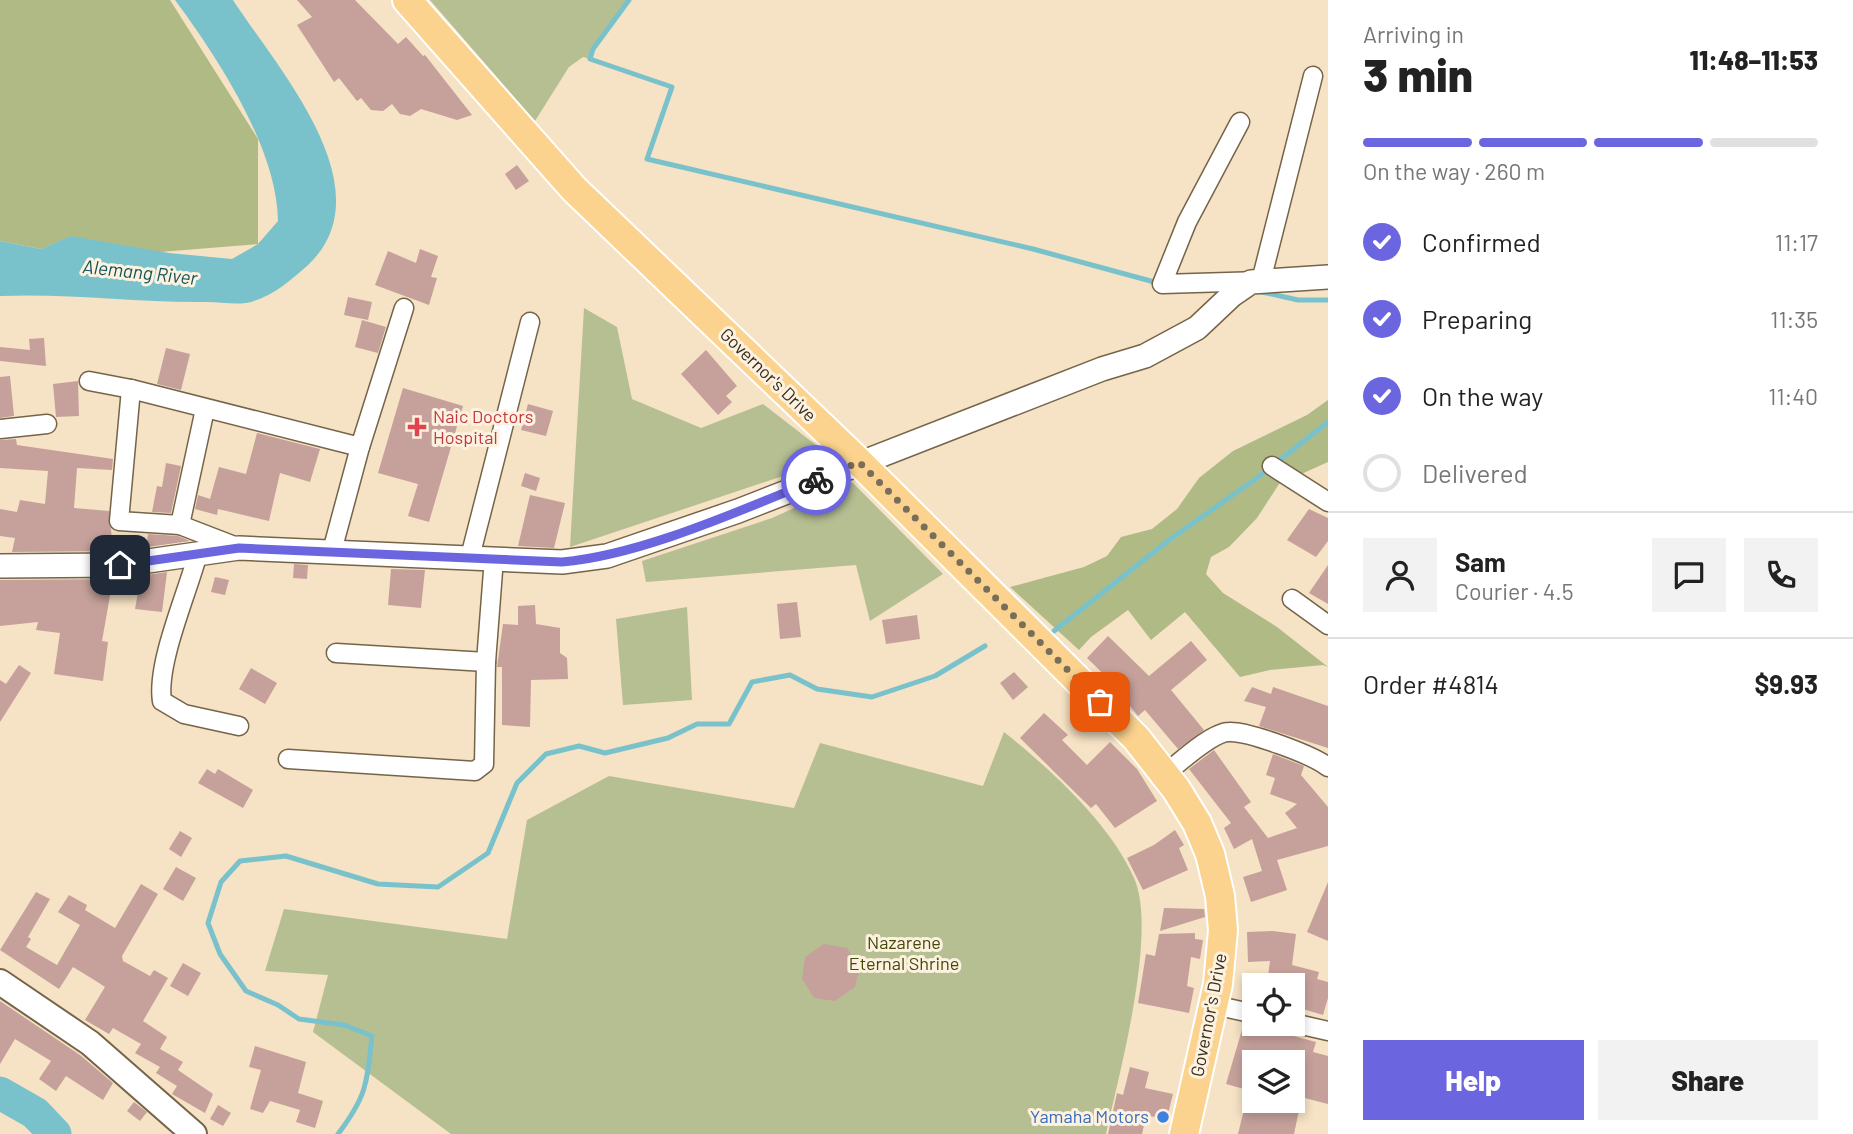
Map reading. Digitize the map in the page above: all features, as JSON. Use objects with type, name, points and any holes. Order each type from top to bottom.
[{"type":"main road","name":"Governor's Drive","points":[[407,0],[575,189],[859,462],[1136,738],[1165,774],[1197,823],[1218,883],[1222,947],[1214,1004],[1184,1134]]},
{"type":"main road","points":[[0,982],[90,1043],[194,1134]]},
{"type":"street","points":[[1261,281],[1313,76]]},
{"type":"street","points":[[1240,122],[1187,222],[1162,284],[1328,277]]},
{"type":"street","points":[[0,566],[120,565],[239,548],[562,562],[596,559],[738,511],[1102,369],[1145,356],[1197,328],[1243,287],[1261,281]]},
{"type":"street","points":[[332,551],[360,447],[404,308]]},
{"type":"street","points":[[470,557],[530,322]]},
{"type":"street","points":[[89,381],[131,389],[360,447]]},
{"type":"street","points":[[131,389],[119,521],[180,525],[239,548]]},
{"type":"street","points":[[180,525],[205,409]]},
{"type":"street","points":[[0,429],[47,425]]},
{"type":"street","points":[[1272,466],[1328,502]]},
{"type":"street","points":[[198,553],[170,646],[162,681],[162,701],[184,714],[239,726]]},
{"type":"street","points":[[288,760],[475,771],[481,769],[484,764],[486,662],[494,558]]},
{"type":"street","points":[[1292,599],[1328,625]]},
{"type":"street","points":[[336,653],[486,662]]},
{"type":"street","points":[[1165,774],[1217,736],[1229,732],[1299,752],[1328,767]]},
{"type":"street","points":[[1214,1004],[1242,1011]]},
{"type":"street","points":[[1305,1025],[1328,1030]]},
{"type":"green space","points":[[0,0],[170,0],[258,139],[258,244],[160,252],[70,237],[41,249],[0,241]]},
{"type":"green space","points":[[430,0],[629,0],[593,49],[590,59],[583,57],[569,67],[535,121]]},
{"type":"green space","points":[[584,308],[617,327],[632,399],[701,428],[763,404],[834,459],[570,547]]},
{"type":"green space","points":[[1328,400],[1328,462],[1279,484],[1257,518],[1229,547],[1211,557],[1206,574],[1223,593],[1277,627],[1328,667],[1323,665],[1270,670],[1240,677],[1185,612],[1151,640],[1128,610],[1091,637],[1079,650],[1010,587],[1084,567],[1107,556],[1121,537],[1152,529],[1177,509],[1199,478],[1233,451],[1307,415]]},
{"type":"green space","points":[[852,482],[943,574],[870,621],[856,565],[646,582],[642,561],[772,518]]},
{"type":"green space","points":[[687,607],[692,700],[623,705],[616,619]]},
{"type":"green space","name":"Nazarene Eternal Shrine","points":[[1004,732],[1059,780],[1094,817],[1110,837],[1134,878],[1140,902],[1142,932],[1139,967],[1127,1041],[1106,1134],[451,1134],[313,1032],[328,975],[265,971],[284,909],[507,939],[527,820],[609,776],[794,808],[820,743],[983,786]]},
{"type":"water","name":"Alemang River","points":[[175,0],[233,0],[297,94],[317,130],[331,166],[336,202],[329,235],[307,266],[269,295],[249,302],[237,304],[0,296],[0,241],[41,249],[71,236],[169,253],[232,259],[258,244],[278,221],[268,164],[256,134],[226,76]]},
{"type":"building","points":[[297,0],[355,0],[398,44],[406,37],[423,56],[425,55],[472,115],[457,120],[421,109],[410,116],[400,114],[392,104],[383,111],[371,110],[361,98],[357,101],[339,78],[334,82],[297,25],[312,17]]},
{"type":"building","points":[[517,165],[529,181],[516,190],[505,174]]},
{"type":"building","points":[[420,249],[438,256],[431,277],[437,278],[429,305],[375,285],[388,251],[416,263]]},
{"type":"building","points":[[348,297],[372,302],[368,320],[344,315]]},
{"type":"building","points":[[362,320],[386,327],[378,353],[355,347]]},
{"type":"building","points":[[44,338],[46,366],[0,361],[0,347],[30,350],[29,339]]},
{"type":"building","points":[[166,348],[190,354],[181,390],[157,384]]},
{"type":"building","points":[[706,350],[737,386],[726,396],[732,402],[718,415],[681,374]]},
{"type":"building","points":[[10,376],[14,416],[0,418],[0,377]]},
{"type":"building","points":[[78,381],[79,416],[56,417],[53,384]]},
{"type":"building","points":[[403,388],[463,406],[429,522],[408,516],[418,484],[378,473]]},
{"type":"building","points":[[528,404],[553,411],[546,436],[521,430]]},
{"type":"building","points":[[257,433],[320,449],[310,482],[280,473],[269,521],[218,509],[217,515],[195,509],[198,495],[210,499],[219,467],[246,474]]},
{"type":"building","points":[[16,439],[17,445],[113,459],[112,470],[77,468],[74,508],[109,511],[112,539],[147,542],[148,534],[178,536],[190,541],[119,551],[12,552],[15,538],[0,536],[0,509],[17,512],[20,500],[45,504],[48,471],[0,468],[0,440]]},
{"type":"building","points":[[166,463],[181,466],[171,513],[152,512],[157,486],[162,487]]},
{"type":"building","points":[[525,473],[540,478],[536,491],[521,486]]},
{"type":"building","points":[[530,495],[565,503],[554,548],[518,546]]},
{"type":"building","points":[[1309,509],[1328,518],[1328,541],[1316,557],[1287,540]]},
{"type":"building","points":[[294,564],[308,565],[307,579],[293,578]]},
{"type":"building","points":[[1328,565],[1328,604],[1309,593]]},
{"type":"building","points":[[391,569],[425,570],[421,608],[388,605]]},
{"type":"building","points":[[167,572],[162,612],[135,609],[138,592],[111,590],[102,641],[108,642],[103,681],[54,674],[60,633],[36,630],[38,622],[0,626],[0,580],[120,579]]},
{"type":"building","points":[[215,577],[229,580],[225,595],[211,592]]},
{"type":"building","points":[[797,602],[801,637],[780,639],[777,604]]},
{"type":"building","points":[[535,605],[536,624],[560,628],[560,653],[567,658],[568,679],[531,680],[530,727],[502,725],[502,667],[497,667],[503,624],[518,625],[518,606]]},
{"type":"building","points":[[917,615],[920,639],[886,644],[882,620]]},
{"type":"building","points":[[1108,636],[1149,676],[1191,641],[1207,660],[1171,690],[1204,730],[1178,749],[1145,710],[1138,716],[1123,697],[1125,695],[1087,658]]},
{"type":"building","points":[[19,665],[31,673],[0,722],[0,680],[6,684]]},
{"type":"building","points":[[251,668],[277,683],[265,704],[239,689]]},
{"type":"building","points":[[1014,672],[1028,687],[1013,700],[1000,683]]},
{"type":"building","points":[[1252,687],[1271,694],[1273,687],[1328,706],[1328,748],[1259,726],[1266,707],[1244,701]]},
{"type":"building","points":[[1044,713],[1068,735],[1062,740],[1087,765],[1110,742],[1137,769],[1157,801],[1115,828],[1096,804],[1091,808],[1020,738]]},
{"type":"building","points":[[1214,750],[1251,802],[1244,807],[1268,838],[1297,828],[1285,813],[1297,804],[1270,794],[1275,778],[1266,775],[1273,754],[1304,766],[1301,775],[1328,807],[1328,846],[1277,860],[1287,890],[1251,902],[1243,877],[1262,871],[1252,839],[1234,849],[1224,828],[1231,823],[1189,769]]},
{"type":"building","points":[[207,769],[215,774],[218,769],[253,790],[243,808],[198,783]]},
{"type":"building","points":[[1175,830],[1184,845],[1179,848],[1188,870],[1143,890],[1127,858],[1154,845]]},
{"type":"building","points":[[180,831],[192,838],[181,857],[169,849]]},
{"type":"building","points":[[176,867],[196,878],[183,901],[163,889]]},
{"type":"building","points":[[1328,882],[1328,941],[1307,932]]},
{"type":"building","points":[[141,884],[158,894],[122,956],[123,961],[150,976],[154,970],[168,978],[143,1021],[167,1037],[160,1049],[183,1062],[178,1070],[213,1094],[205,1113],[172,1094],[177,1086],[156,1073],[160,1067],[135,1053],[141,1044],[113,1028],[109,1034],[85,1020],[105,987],[73,967],[59,989],[0,950],[36,892],[50,899],[28,937],[31,939],[26,947],[57,965],[80,925],[58,912],[69,895],[87,905],[85,910],[115,928]]},
{"type":"building","points":[[1164,908],[1204,909],[1205,917],[1160,931]]},
{"type":"building","points":[[1247,932],[1296,934],[1292,965],[1319,972],[1317,979],[1328,982],[1328,998],[1323,1015],[1305,1010],[1305,973],[1268,973],[1270,961],[1248,962]]},
{"type":"building","points":[[1195,933],[1195,939],[1203,940],[1200,959],[1191,957],[1187,986],[1194,988],[1189,1013],[1138,1003],[1146,954],[1155,956],[1159,934]]},
{"type":"building","points":[[824,944],[847,948],[860,967],[855,987],[835,1001],[814,998],[802,979],[805,957]]},
{"type":"building","points":[[183,963],[201,973],[188,996],[170,986]]},
{"type":"building","points":[[0,1001],[80,1055],[113,1083],[103,1100],[66,1076],[56,1091],[39,1079],[51,1061],[15,1039],[0,1064]]},
{"type":"building","points":[[1242,1030],[1242,1036],[1293,1036],[1316,1042],[1313,1052],[1328,1056],[1328,1104],[1305,1098],[1305,1050],[1242,1050],[1242,1088],[1226,1084]]},
{"type":"building","points":[[255,1046],[306,1062],[298,1093],[323,1101],[315,1128],[296,1122],[300,1110],[270,1101],[263,1113],[250,1109],[261,1070],[249,1067]]},
{"type":"building","points":[[1130,1067],[1149,1072],[1145,1088],[1173,1094],[1167,1118],[1146,1116],[1142,1134],[1108,1134],[1117,1093],[1123,1095]]},
{"type":"building","points":[[134,1102],[147,1112],[140,1121],[127,1111]]},
{"type":"building","points":[[218,1105],[231,1113],[223,1126],[210,1119]]},
{"type":"building","points":[[1243,1113],[1298,1113],[1294,1134],[1238,1134]]},
{"type":"waterway","points":[[629,0],[593,49],[590,59],[672,87],[647,159],[1033,249],[1158,283]]},
{"type":"waterway","points":[[1262,292],[1298,300],[1328,300]]},
{"type":"waterway","points":[[1054,631],[1169,540],[1257,478],[1328,422]]},
{"type":"waterway","points":[[338,1134],[355,1109],[364,1088],[372,1036],[344,1025],[299,1019],[278,1005],[246,991],[220,954],[208,923],[221,882],[240,861],[286,856],[378,884],[438,887],[488,853],[517,783],[546,754],[579,746],[605,753],[668,738],[697,724],[729,724],[752,682],[790,675],[817,689],[872,697],[935,676],[985,646]]},
{"type":"waterway","points":[[0,1093],[35,1113],[55,1134]]},
{"type":"way so far","points":[[816,480],[859,462],[1100,702]]},
{"type":"place","name":"Naic Doctors Hospital","points":[[417,427]]},
{"type":"place","name":"Yamaha Motors","points":[[1163,1117]]},
{"type":"route","points":[[120,565],[239,548],[562,562],[596,559],[738,511],[816,480]]}]
